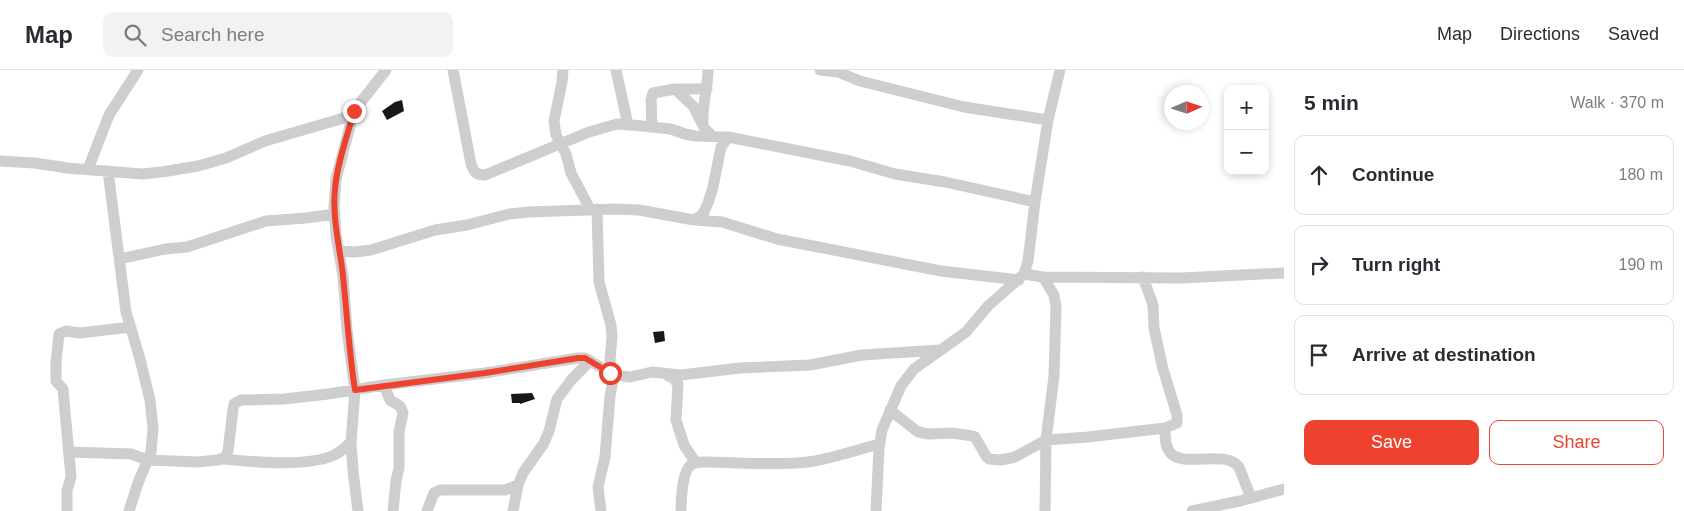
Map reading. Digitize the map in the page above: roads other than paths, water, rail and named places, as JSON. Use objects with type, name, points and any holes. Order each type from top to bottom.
[{"type":"street","points":[[88,170],[108,115],[138,70]]},
{"type":"street","points":[[0,161],[142,174],[198,166],[226,158],[265,141],[344,118],[354,111],[386,70]]},
{"type":"street","points":[[453,70],[471,164],[477,174],[485,175],[560,144],[617,124],[652,126],[671,129],[685,134],[728,137],[850,161],[895,174],[945,182],[1035,202]]},
{"type":"street","points":[[563,70],[554,121],[556,134],[566,154],[571,172],[593,209],[599,282],[611,325],[612,336],[612,374],[605,457],[598,487],[601,511]]},
{"type":"street","points":[[616,70],[628,125]]},
{"type":"street","points":[[702,126],[702,111],[707,89],[708,70]]},
{"type":"street","points":[[820,70],[838,72],[860,81],[964,107],[1048,120]]},
{"type":"street","points":[[876,511],[880,444],[884,424],[908,375],[966,332],[988,306],[1021,277],[1028,261],[1048,120],[1060,70]]},
{"type":"street","points":[[652,126],[652,95],[656,92],[675,88],[707,89]]},
{"type":"street","points":[[675,88],[693,106],[702,126],[712,136]]},
{"type":"street","points":[[354,111],[336,179],[334,207],[355,390],[351,442],[358,511]]},
{"type":"street","points":[[694,220],[703,214],[708,203],[714,187],[721,147],[728,137]]},
{"type":"street","points":[[108,171],[126,312],[150,400],[153,439],[148,460],[129,511]]},
{"type":"street","points":[[339,251],[356,252],[371,250],[435,230],[467,225],[508,214],[593,209],[639,210],[694,220],[722,222],[777,238],[941,271],[1021,277],[1204,277],[1284,273]]},
{"type":"street","points":[[120,259],[165,249],[187,247],[266,221],[335,214]]},
{"type":"street","points":[[1044,277],[1054,295],[1056,307],[1054,376],[1046,440],[1045,511]]},
{"type":"street","points":[[890,410],[918,432],[929,434],[952,433],[975,437],[990,460],[1014,457],[1046,440],[1088,438],[1165,428],[1177,423],[1178,415],[1163,369],[1154,328],[1153,305],[1143,277]]},
{"type":"street","points":[[67,511],[67,491],[71,477],[64,389],[56,381],[59,334],[66,331],[80,333],[131,328]]},
{"type":"street","points":[[223,459],[228,451],[234,404],[241,400],[301,397],[485,373],[578,358],[585,358],[612,374],[630,377],[652,372],[681,375],[740,368],[810,365],[862,355],[940,350]]},
{"type":"street","points":[[513,511],[518,485],[523,473],[550,431],[559,394],[590,361]]},
{"type":"street","points":[[664,373],[673,378],[678,384],[676,420],[684,445],[696,463]]},
{"type":"street","points":[[384,385],[390,400],[400,406],[403,413],[399,432],[399,468],[393,511]]},
{"type":"street","points":[[1165,428],[1166,443],[1169,450],[1176,456],[1184,459],[1226,459],[1236,463],[1239,466],[1251,498]]},
{"type":"street","points":[[69,452],[131,454],[148,460],[197,462],[223,459],[305,462],[336,454],[351,442]]},
{"type":"street","points":[[681,511],[686,475],[691,465],[696,463],[806,462],[821,460],[880,444]]},
{"type":"street","points":[[427,511],[434,493],[440,490],[505,490],[518,485]]},
{"type":"street","points":[[1192,511],[1284,489]]}]
